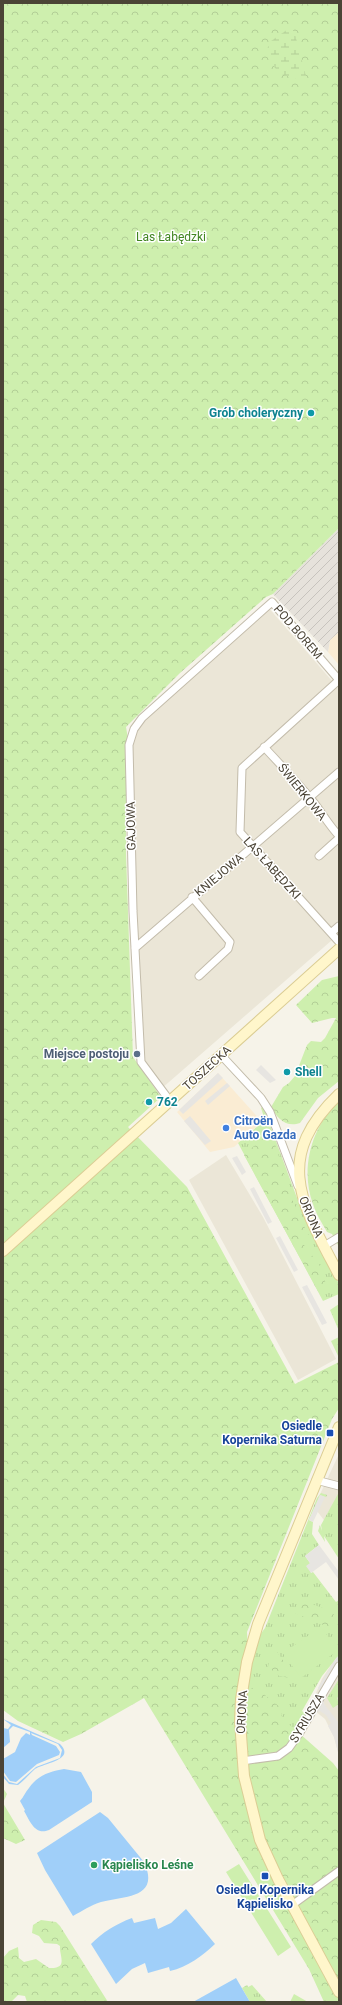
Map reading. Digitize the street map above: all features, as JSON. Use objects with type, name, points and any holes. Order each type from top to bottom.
[{"type":"street","name":"POD BOREM","points":[[272,602],[339,680]]},
{"type":"street","name":"GAJOWA","points":[[170,1101],[141,1062],[135,948],[129,745],[134,729],[142,718],[272,602]]},
{"type":"street","name":"LAS ŁABĘDZKI","points":[[338,950],[330,934],[240,832],[242,768],[339,680]]},
{"type":"street","name":"ŚWIERKOWA","points":[[264,747],[310,798],[339,837],[319,856]]},
{"type":"street","name":"KNIEJOWA","points":[[135,948],[192,897],[339,772]]},
{"type":"street","points":[[192,897],[230,942],[228,949],[200,976]]},
{"type":"street","points":[[330,934],[339,926]]},
{"type":"street","name":"TOSZECKA","points":[[3,1251],[338,950]]},
{"type":"street","points":[[221,1055],[261,1098],[270,1112],[301,1194]]},
{"type":"street","name":"ORIONA","points":[[339,1094],[324,1111],[305,1142],[299,1172],[301,1194],[305,1206],[339,1275]]},
{"type":"street","points":[[324,1246],[339,1237]]},
{"type":"street","name":"ORIONA","points":[[339,1427],[258,1624],[250,1648],[241,1699],[240,1728],[242,1761],[250,1805],[260,1840],[270,1863],[339,1992]]},
{"type":"street","points":[[316,1480],[339,1486]]},
{"type":"street","name":"SYRIUSZA","points":[[242,1761],[278,1756],[289,1748],[299,1734],[339,1666]]},
{"type":"street","points":[[292,1905],[339,1871]]},
{"type":"shaded area","points":[[339,528],[339,632],[330,640],[328,652],[273,594]]},
{"type":"shaded area","points":[[267,606],[339,689],[339,934],[161,1089],[143,1062],[130,730]]},
{"type":"shaded area","points":[[339,632],[339,665],[328,652],[330,640]]},
{"type":"shaded area","points":[[261,1065],[276,1080],[270,1083],[256,1070]]},
{"type":"shaded area","points":[[218,1073],[262,1122],[234,1147],[210,1152],[177,1112]]},
{"type":"shaded area","points":[[218,1073],[223,1078],[183,1114],[179,1110]]},
{"type":"shaded area","points":[[227,1083],[230,1086],[208,1105],[205,1101]]},
{"type":"shaded area","points":[[190,1116],[211,1141],[205,1145],[184,1121]]},
{"type":"shaded area","points":[[226,1155],[263,1217],[336,1359],[298,1380],[189,1180]]},
{"type":"shaded area","points":[[237,1156],[246,1172],[242,1175],[232,1158]]},
{"type":"shaded area","points":[[254,1187],[272,1222],[268,1224],[250,1189]]},
{"type":"shaded area","points":[[280,1236],[298,1270],[294,1272],[276,1238]]},
{"type":"shaded area","points":[[307,1285],[327,1323],[322,1325],[302,1287]]},
{"type":"shaded area","points":[[339,1454],[339,1540],[314,1507]]},
{"type":"shaded area","points":[[320,1495],[325,1497],[313,1522],[309,1520]]},
{"type":"shaded area","points":[[319,1545],[339,1572],[339,1580],[326,1562],[311,1573],[306,1566],[310,1563],[305,1556]]},
{"type":"shaded area","points":[[339,1656],[339,1673],[324,1701],[324,1704],[339,1723],[339,1756],[334,1737],[328,1726],[331,1723],[326,1715],[320,1711],[310,1715],[307,1713],[321,1692],[318,1688],[336,1658]]},
{"type":"shaded area","points":[[339,1657],[339,1756],[334,1737],[325,1719],[310,1707],[322,1679],[333,1662]]},
{"type":"green space","name":"Las Łabędzki","points":[[3,3],[339,3],[339,528],[273,594],[266,597],[180,673],[126,727],[129,745],[126,773],[126,854],[133,1057],[161,1097],[128,1127],[187,1187],[295,1384],[339,1362],[339,1408],[332,1419],[247,1632],[250,1687],[260,1691],[281,1708],[282,1718],[333,1763],[339,1771],[339,2002],[324,2002],[309,1969],[144,1698],[81,1734],[63,1742],[18,1721],[3,1710]]},
{"type":"green space","points":[[288,29],[293,30],[295,34],[307,80],[280,73],[270,58],[267,49],[271,41]]},
{"type":"green space","points":[[339,976],[339,1081],[318,1098],[300,1123],[286,1123],[276,1115],[271,1107],[283,1087],[295,1076],[307,1045],[311,1041],[321,1042],[325,1038],[336,1018],[312,1023],[296,1005],[322,980]]},
{"type":"green space","points":[[339,1102],[339,1247],[332,1234],[327,1232],[313,1204],[309,1191],[308,1163],[315,1136],[321,1123]]},
{"type":"green space","points":[[263,1106],[297,1198],[339,1284],[339,1294],[323,1301],[238,1143],[265,1120],[261,1108]]},
{"type":"green space","points":[[271,1131],[292,1199],[310,1239],[301,1241],[323,1270],[326,1286],[318,1291],[244,1155]]},
{"type":"green space","points":[[339,1304],[339,1331],[330,1310]]},
{"type":"green space","points":[[339,1337],[339,1358],[331,1341]]},
{"type":"green space","points":[[339,1492],[339,1559],[324,1536],[325,1542],[318,1531],[320,1525],[322,1531],[321,1525]]},
{"type":"green space","points":[[321,1493],[327,1495],[326,1497],[320,1495],[309,1520],[313,1522],[312,1534],[319,1545],[305,1556],[310,1563],[311,1573],[313,1572],[336,1602],[339,1600],[339,1655],[322,1676],[302,1711],[306,1714],[292,1737],[248,1687],[253,1656],[258,1641],[265,1628],[317,1498]]},
{"type":"green space","points":[[306,1602],[334,1612],[332,1627],[328,1627],[295,1613],[299,1604]]},
{"type":"green space","points":[[321,1627],[338,1650],[301,1678],[283,1653]]},
{"type":"green space","points":[[277,1652],[285,1664],[290,1678],[279,1676],[268,1667],[271,1655]]},
{"type":"green space","points":[[339,1679],[339,1696],[337,1698],[339,1704],[333,1708],[327,1698]]},
{"type":"green space","points":[[3,1788],[7,1794],[3,1803]]},
{"type":"green space","points":[[3,1803],[25,1840],[16,1844],[3,1838]]},
{"type":"green space","points":[[239,1864],[291,1947],[278,1956],[226,1872]]},
{"type":"green space","points":[[41,1920],[56,1922],[60,1926],[108,2002],[27,2002],[25,1996],[18,1995],[11,2002],[3,2002],[3,1958],[9,1951],[18,1947],[19,1958],[24,1962],[36,1959],[49,1968],[55,1968],[61,1964],[60,1946],[57,1944],[44,1943],[39,1936],[32,1933],[33,1925]]},
{"type":"green space","points":[[247,1985],[248,1987],[252,1985],[267,2002],[250,2002],[242,1988]]},
{"type":"green space","points":[[294,1994],[308,2002],[290,2002]]},
{"type":"water","points":[[3,1719],[60,1744],[64,1749],[64,1754],[60,1758],[62,1750],[58,1744],[31,1733],[32,1735],[56,1746],[60,1752],[59,1755],[37,1764],[16,1782],[10,1781],[3,1771],[3,1759],[15,1752],[21,1738],[26,1733],[30,1735],[30,1732],[13,1726],[9,1730],[10,1742],[3,1748],[3,1728],[8,1729],[11,1725]]},
{"type":"water","points":[[59,1758],[35,1769],[18,1785],[9,1784],[3,1777],[3,1774],[9,1782],[17,1784],[36,1767]]},
{"type":"water","points":[[64,1769],[81,1772],[92,1792],[92,1802],[49,1830],[40,1831],[31,1823],[20,1801],[26,1791],[40,1777],[54,1771]]},
{"type":"water","name":"Kąpielisko Leśne","points":[[100,1812],[108,1818],[144,1862],[148,1874],[148,1883],[144,1889],[137,1894],[97,1903],[73,1916],[45,1870],[37,1853]]},
{"type":"water","points":[[186,1909],[215,1944],[200,1957],[183,1967],[170,1971],[169,1967],[148,1973],[145,1963],[132,1969],[116,1984],[91,1944],[110,1929],[132,1918],[134,1923],[155,1918],[158,1929],[171,1923]]},
{"type":"water","points":[[236,1978],[250,2002],[193,2002]]},
{"type":"place","name":"Grób choleryczny","points":[[311,413]]},
{"type":"place","name":"Miejsce postoju","points":[[137,1054]]},
{"type":"place","name":"Shell","points":[[287,1072]]},
{"type":"place","name":"762","points":[[149,1102]]},
{"type":"place","name":"Citroën Auto Gazda","points":[[226,1128]]},
{"type":"place","name":"Osiedle Kopernika Saturna","points":[[330,1433]]},
{"type":"place","name":"Kąpielisko Leśne","points":[[94,1865]]},
{"type":"place","name":"Osiedle Kopernika Kąpielisko","points":[[265,1876]]}]
